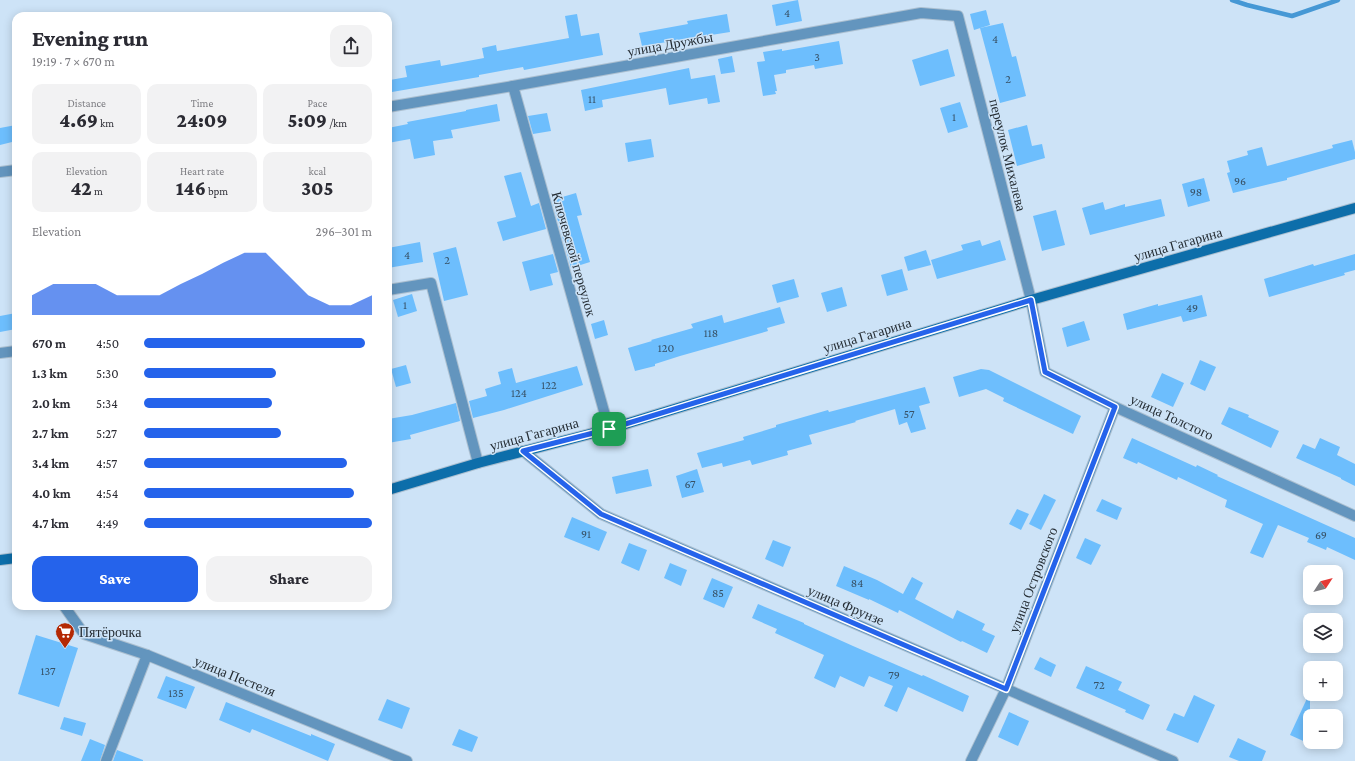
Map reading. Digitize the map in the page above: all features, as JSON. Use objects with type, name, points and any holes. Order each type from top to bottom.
[{"type":"main road","name":"улица Гагарина","points":[[392,489],[478,463],[609,429],[1031,300],[1355,208]]},
{"type":"main road","points":[[0,560],[12,558]]},
{"type":"street","name":"улица Дружбы","points":[[392,106],[921,13],[958,16]]},
{"type":"street","name":"переулок Михалева","points":[[958,16],[1031,300]]},
{"type":"street","name":"Ключевской переулок","points":[[513,86],[609,429]]},
{"type":"street","points":[[0,172],[12,170]]},
{"type":"street","points":[[392,289],[431,283],[478,463]]},
{"type":"street","name":"улица Толстого","points":[[1031,300],[1045,372],[1115,407],[1355,516]]},
{"type":"street","points":[[0,353],[12,351]]},
{"type":"street","name":"улица Островского","points":[[971,761],[1006,689],[1115,407]]},
{"type":"street","name":"улица Фрунзе","points":[[523,451],[601,514],[1173,761]]},
{"type":"street","name":"улица Пестеля","points":[[67,610],[84,634],[147,656],[407,761]]},
{"type":"street","points":[[106,761],[147,656]]},
{"type":"building","points":[[798,0],[802,21],[776,26],[772,5]]},
{"type":"building","points":[[986,10],[990,25],[974,30],[970,14]]},
{"type":"building","points":[[577,14],[581,36],[599,33],[603,55],[524,70],[523,67],[479,75],[479,77],[392,92],[392,80],[407,77],[405,66],[440,60],[441,66],[484,58],[482,48],[496,45],[497,51],[569,38],[565,16]]},
{"type":"building","points":[[727,14],[730,32],[642,46],[639,33],[688,24],[687,21]]},
{"type":"building","points":[[1003,23],[1012,57],[1016,56],[1026,96],[1000,103],[980,28]]},
{"type":"building","points":[[839,41],[843,64],[815,69],[814,65],[786,70],[786,73],[774,75],[777,91],[775,91],[776,94],[763,96],[757,62],[765,61],[763,52],[782,49],[782,51]]},
{"type":"building","points":[[948,49],[955,76],[920,86],[912,60]]},
{"type":"building","points":[[732,56],[735,72],[721,74],[718,59]]},
{"type":"building","points":[[689,68],[691,79],[715,75],[720,102],[708,104],[707,98],[669,105],[666,88],[602,100],[603,107],[585,111],[581,90]]},
{"type":"building","points":[[960,102],[968,127],[948,133],[940,108]]},
{"type":"building","points":[[497,104],[500,121],[451,130],[453,138],[433,141],[435,155],[414,159],[410,139],[392,142],[392,127],[408,124],[407,122]]},
{"type":"building","points":[[547,113],[551,131],[533,134],[528,116]]},
{"type":"building","points":[[1027,125],[1032,146],[1042,144],[1045,158],[1017,166],[1008,130]]},
{"type":"building","points":[[12,126],[12,142],[0,145],[0,128]]},
{"type":"building","points":[[651,139],[654,157],[628,162],[625,143]]},
{"type":"building","points":[[1352,140],[1355,159],[1287,178],[1287,180],[1233,193],[1227,173],[1230,172],[1227,161],[1248,155],[1247,151],[1262,147],[1267,166],[1333,148],[1332,145]]},
{"type":"building","points":[[521,172],[531,206],[539,203],[546,229],[503,241],[497,222],[516,217],[504,176]]},
{"type":"building","points":[[1204,178],[1210,201],[1188,207],[1182,184]]},
{"type":"building","points":[[576,193],[582,215],[577,216],[590,262],[571,268],[552,200]]},
{"type":"building","points":[[1161,199],[1165,216],[1090,235],[1082,208],[1103,202],[1105,210],[1125,204],[1125,207]]},
{"type":"building","points":[[1056,210],[1065,245],[1042,251],[1033,216]]},
{"type":"building","points":[[980,240],[982,246],[1000,240],[1006,260],[937,279],[931,260],[963,250],[961,245]]},
{"type":"building","points":[[420,242],[423,262],[392,267],[392,247]]},
{"type":"building","points":[[456,247],[468,295],[444,301],[433,253]]},
{"type":"building","points":[[926,250],[931,265],[908,271],[904,257]]},
{"type":"building","points":[[553,254],[558,272],[550,274],[553,285],[530,291],[522,262]]},
{"type":"building","points":[[1355,254],[1355,270],[1344,273],[1345,275],[1269,297],[1264,279],[1313,264],[1314,266]]},
{"type":"building","points":[[902,269],[908,290],[887,296],[881,275]]},
{"type":"building","points":[[794,279],[799,297],[777,303],[772,285]]},
{"type":"building","points":[[842,287],[847,306],[827,312],[821,293]]},
{"type":"building","points":[[412,294],[417,311],[398,317],[393,300]]},
{"type":"building","points":[[1202,295],[1207,316],[1183,322],[1181,316],[1127,330],[1123,314],[1158,304],[1158,306]]},
{"type":"building","points":[[780,307],[785,323],[767,328],[768,331],[680,356],[655,364],[655,366],[635,371],[628,348],[693,328],[691,324],[722,315],[724,323]]},
{"type":"building","points":[[12,314],[12,330],[0,332],[0,316]]},
{"type":"building","points":[[604,320],[608,335],[595,339],[591,324]]},
{"type":"building","points":[[1084,321],[1090,340],[1067,347],[1062,328]]},
{"type":"building","points":[[1200,360],[1216,367],[1205,391],[1190,384]]},
{"type":"building","points":[[406,365],[411,383],[396,387],[392,369]]},
{"type":"building","points":[[577,366],[583,385],[504,410],[473,418],[469,401],[487,396],[485,389],[501,384],[498,372],[512,368],[516,383]]},
{"type":"building","points":[[981,369],[989,370],[1081,416],[1073,434],[1003,401],[1004,398],[986,389],[959,397],[953,377]]},
{"type":"building","points":[[1162,373],[1184,383],[1173,407],[1151,397]]},
{"type":"building","points":[[925,387],[930,403],[919,406],[926,429],[911,433],[907,422],[899,425],[895,409],[809,435],[812,444],[787,451],[788,455],[752,465],[750,460],[723,467],[722,463],[702,468],[697,453],[744,440],[743,437],[776,427],[776,425],[828,410],[829,412]]},
{"type":"building","points":[[456,403],[460,421],[410,435],[411,439],[392,442],[392,418],[412,415]]},
{"type":"building","points":[[1229,407],[1249,415],[1248,417],[1279,431],[1271,448],[1221,424]]},
{"type":"building","points":[[1132,438],[1196,467],[1197,465],[1218,475],[1217,476],[1355,538],[1355,560],[1327,547],[1326,550],[1307,542],[1309,538],[1278,525],[1263,558],[1250,553],[1263,524],[1225,507],[1227,500],[1178,477],[1177,480],[1138,462],[1137,464],[1123,458]]},
{"type":"building","points":[[1320,438],[1340,447],[1337,455],[1355,464],[1355,486],[1341,478],[1296,458],[1303,444],[1315,449]]},
{"type":"building","points":[[648,469],[652,486],[616,494],[612,477]]},
{"type":"building","points":[[697,469],[704,492],[682,498],[676,476]]},
{"type":"building","points":[[1044,494],[1056,500],[1041,530],[1029,524]]},
{"type":"building","points":[[1102,499],[1122,508],[1117,520],[1096,511]]},
{"type":"building","points":[[1017,509],[1029,514],[1021,530],[1009,524]]},
{"type":"building","points":[[572,517],[607,532],[599,551],[564,537]]},
{"type":"building","points":[[1085,538],[1101,545],[1091,565],[1076,558]]},
{"type":"building","points":[[773,540],[791,547],[783,567],[765,559]]},
{"type":"building","points":[[629,543],[647,550],[639,571],[621,563]]},
{"type":"building","points":[[670,563],[687,570],[681,586],[664,578]]},
{"type":"building","points":[[844,566],[877,580],[903,594],[912,577],[923,583],[915,599],[953,619],[957,610],[985,624],[982,630],[995,636],[987,653],[962,641],[961,642],[899,610],[898,613],[869,599],[836,586]]},
{"type":"building","points":[[712,578],[733,587],[724,608],[703,599]]},
{"type":"building","points":[[758,604],[969,696],[963,712],[908,687],[897,712],[884,706],[893,686],[869,676],[864,687],[840,676],[835,688],[814,678],[824,655],[775,633],[777,629],[752,618]]},
{"type":"building","points":[[36,635],[78,648],[59,707],[18,694]]},
{"type":"building","points":[[1040,657],[1056,665],[1051,677],[1034,669]]},
{"type":"building","points":[[1086,666],[1122,682],[1118,690],[1150,705],[1143,720],[1125,712],[1126,710],[1076,688]]},
{"type":"building","points":[[166,676],[195,687],[186,709],[157,698]]},
{"type":"building","points":[[1194,695],[1215,705],[1198,743],[1166,730],[1174,713],[1184,717]]},
{"type":"building","points":[[387,699],[410,708],[402,729],[378,720]]},
{"type":"building","points":[[1306,701],[1310,701],[1310,709],[1303,709],[1303,741],[1290,735]]},
{"type":"building","points":[[226,702],[335,744],[328,761],[252,729],[250,733],[219,720]]},
{"type":"building","points":[[1009,712],[1029,721],[1018,746],[998,737]]},
{"type":"building","points":[[64,717],[86,723],[82,736],[60,729]]},
{"type":"building","points":[[459,729],[478,737],[472,752],[452,745]]},
{"type":"building","points":[[1238,738],[1266,751],[1262,761],[1239,761],[1229,757]]},
{"type":"building","points":[[90,739],[105,745],[100,761],[81,761]]},
{"type":"building","points":[[117,750],[143,760],[143,761],[113,761]]},
{"type":"waterway","points":[[1232,0],[1292,16],[1338,0]]},
{"type":"place","name":"Пятёрочка","points":[[65,649]]},
{"type":"route","points":[[1031,300],[1045,372],[1115,407],[1006,689],[601,514],[523,451],[609,429],[1031,300]]}]
